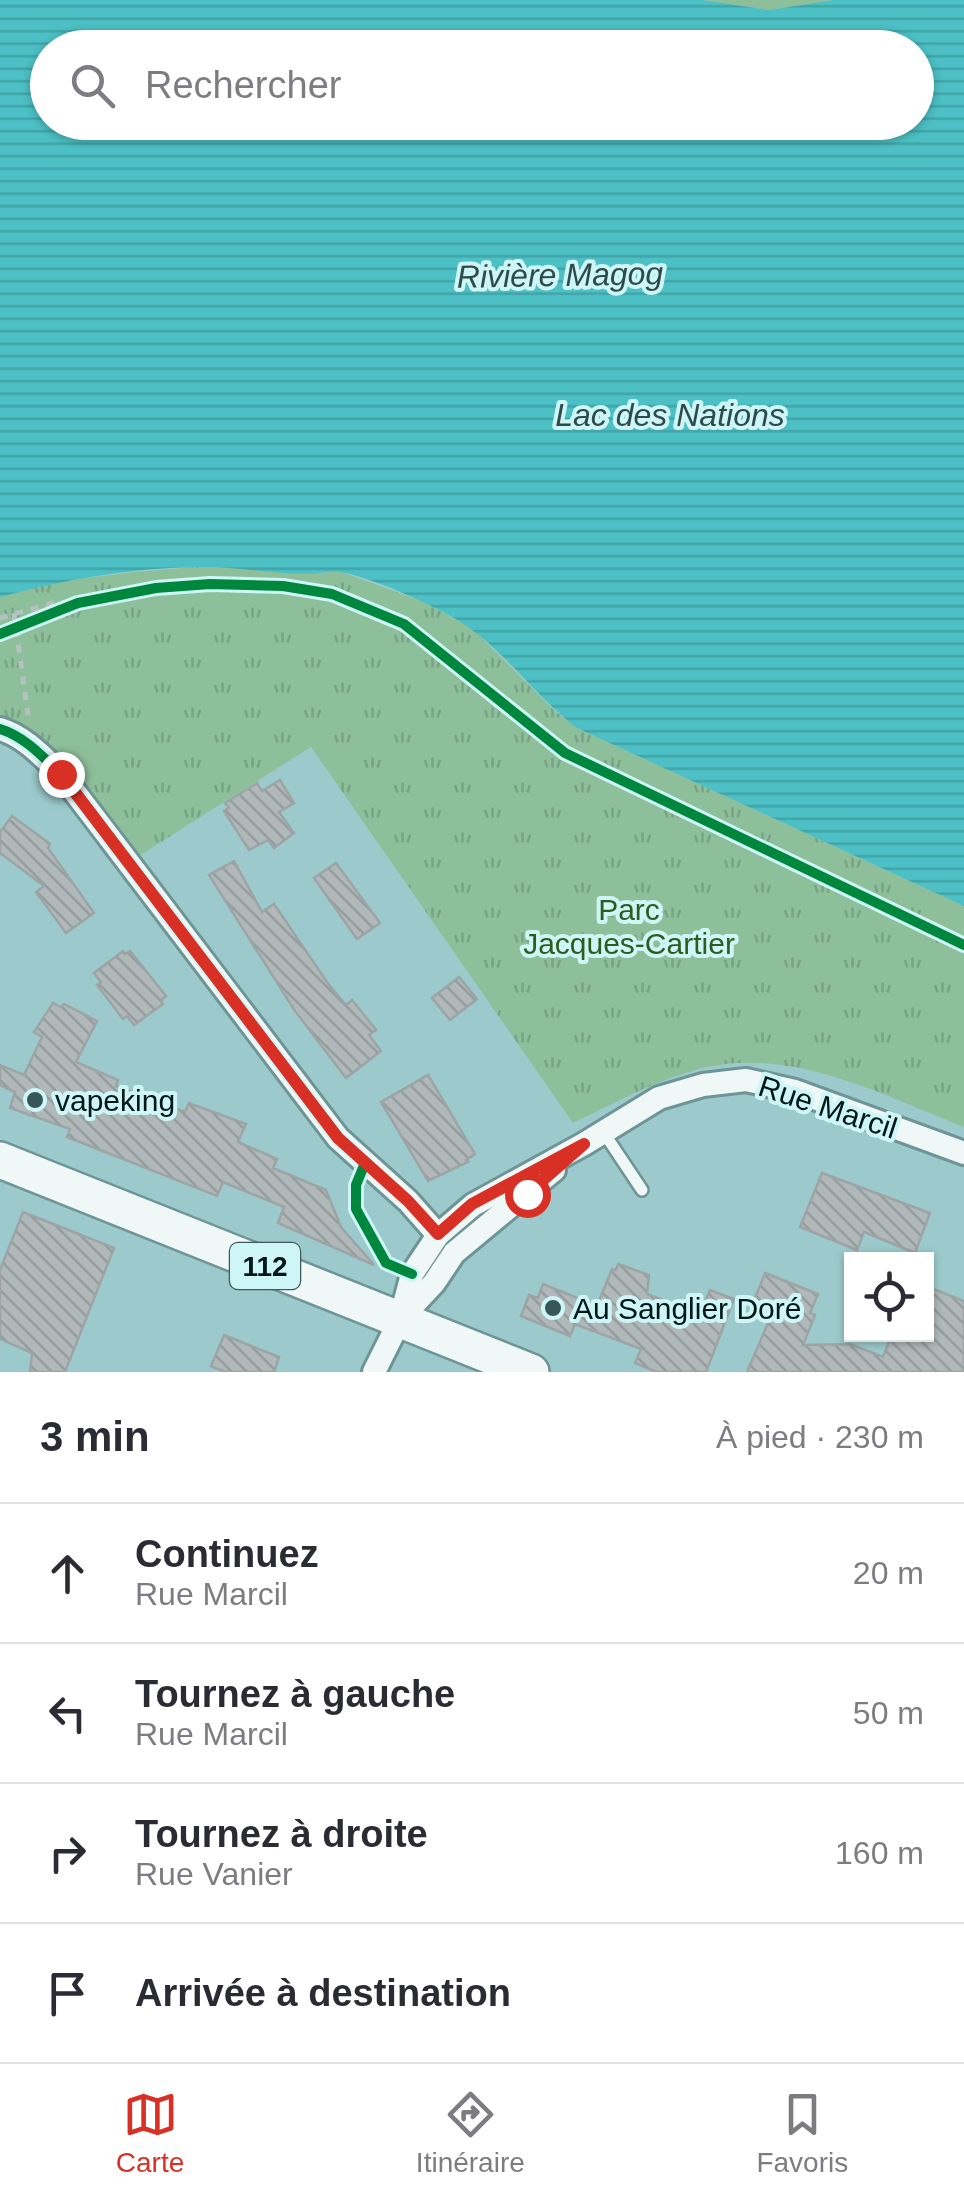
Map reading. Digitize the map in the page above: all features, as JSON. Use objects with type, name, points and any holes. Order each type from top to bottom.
[{"type":"main road","name":"112","points":[[0,1160],[531,1372]]},
{"type":"street","points":[[0,729],[32,748],[61,774],[338,1138],[408,1201],[438,1234]]},
{"type":"street","name":"Rue Marcil","points":[[400,1320],[412,1274],[438,1234],[472,1204],[659,1098],[703,1084],[746,1080],[795,1091],[964,1153]]},
{"type":"street","name":"Rue Marcil","points":[[400,1320],[434,1283],[454,1253],[594,1138]]},
{"type":"street","points":[[374,1372],[400,1320]]},
{"type":"lane","points":[[594,1138],[642,1190]]},
{"type":"path","points":[[0,634],[91,600]]},
{"type":"path","points":[[0,618],[54,604],[78,603]]},
{"type":"path","points":[[14,614],[32,748]]},
{"type":"green space","points":[[703,0],[833,0],[769,10]]},
{"type":"green space","name":"Parc Jacques-Cartier","points":[[194,567],[310,574],[339,571],[424,602],[473,629],[577,728],[964,906],[964,1127],[839,1078],[773,1064],[740,1063],[672,1077],[573,1123],[311,747],[131,861],[61,774],[0,729],[0,597],[96,577]]},
{"type":"water","name":"Lac des Nations","points":[[0,0],[703,0],[769,10],[833,0],[964,0],[964,906],[577,728],[475,632],[434,607],[366,579],[336,572],[281,573],[210,567],[146,570],[48,585],[0,597]]},
{"type":"building","points":[[280,780],[294,803],[279,812],[294,833],[274,848],[268,840],[249,850],[224,811],[229,808],[225,803],[257,783],[262,791]]},
{"type":"building","points":[[12,816],[50,844],[48,848],[94,913],[66,933],[36,892],[44,886],[0,853],[0,832]]},
{"type":"building","points":[[234,861],[262,912],[274,904],[329,985],[346,1005],[352,1000],[376,1030],[369,1035],[381,1051],[346,1078],[295,1011],[209,875]]},
{"type":"building","points":[[336,863],[380,923],[357,939],[314,878]]},
{"type":"building","points":[[123,951],[130,951],[166,996],[161,1000],[163,1004],[134,1025],[127,1016],[123,1019],[97,985],[101,982],[94,973]]},
{"type":"building","points":[[459,977],[477,999],[450,1020],[432,998]]},
{"type":"building","points":[[53,1003],[61,1007],[64,1004],[97,1021],[76,1062],[118,1080],[116,1086],[185,1112],[189,1103],[246,1124],[238,1142],[277,1159],[273,1168],[326,1190],[341,1227],[374,1265],[278,1223],[284,1207],[223,1182],[217,1196],[67,1137],[70,1129],[10,1108],[15,1092],[0,1085],[0,1065],[24,1075],[42,1037],[34,1032]]},
{"type":"building","points":[[428,1075],[475,1154],[468,1162],[428,1181],[381,1102]]},
{"type":"building","points":[[822,1173],[930,1213],[915,1252],[864,1232],[857,1250],[800,1227]]},
{"type":"building","points":[[23,1212],[114,1248],[65,1372],[30,1372],[32,1353],[0,1339],[0,1270]]},
{"type":"building","points":[[618,1264],[649,1275],[647,1294],[700,1314],[710,1290],[734,1299],[706,1372],[657,1372],[635,1363],[641,1349],[575,1324],[570,1336],[521,1316],[529,1295],[538,1298],[543,1284],[597,1306],[612,1269],[616,1270]]},
{"type":"building","points":[[765,1273],[818,1294],[810,1313],[815,1315],[803,1345],[850,1344],[883,1357],[889,1342],[934,1342],[934,1289],[964,1301],[964,1372],[747,1372],[771,1316],[751,1308]]},
{"type":"building","points":[[224,1335],[279,1357],[274,1372],[225,1372],[211,1366]]},
{"type":"cycle path","points":[[0,634],[78,603],[156,588],[210,584],[283,586],[332,594],[404,624],[565,753],[964,945]]},
{"type":"cycle path","points":[[0,729],[25,742],[61,774],[338,1138],[365,1163],[356,1185],[356,1209],[386,1263],[412,1274]]},
{"type":"place","name":"vapeking","points":[[35,1100]]},
{"type":"place","name":"Au Sanglier Doré","points":[[553,1308]]},
{"type":"route","points":[[61,774],[338,1138],[408,1201],[438,1234],[472,1204],[584,1144],[527,1194]]},
{"type":"water label","name":"Rivière Magog","points":[[560,275]]}]
